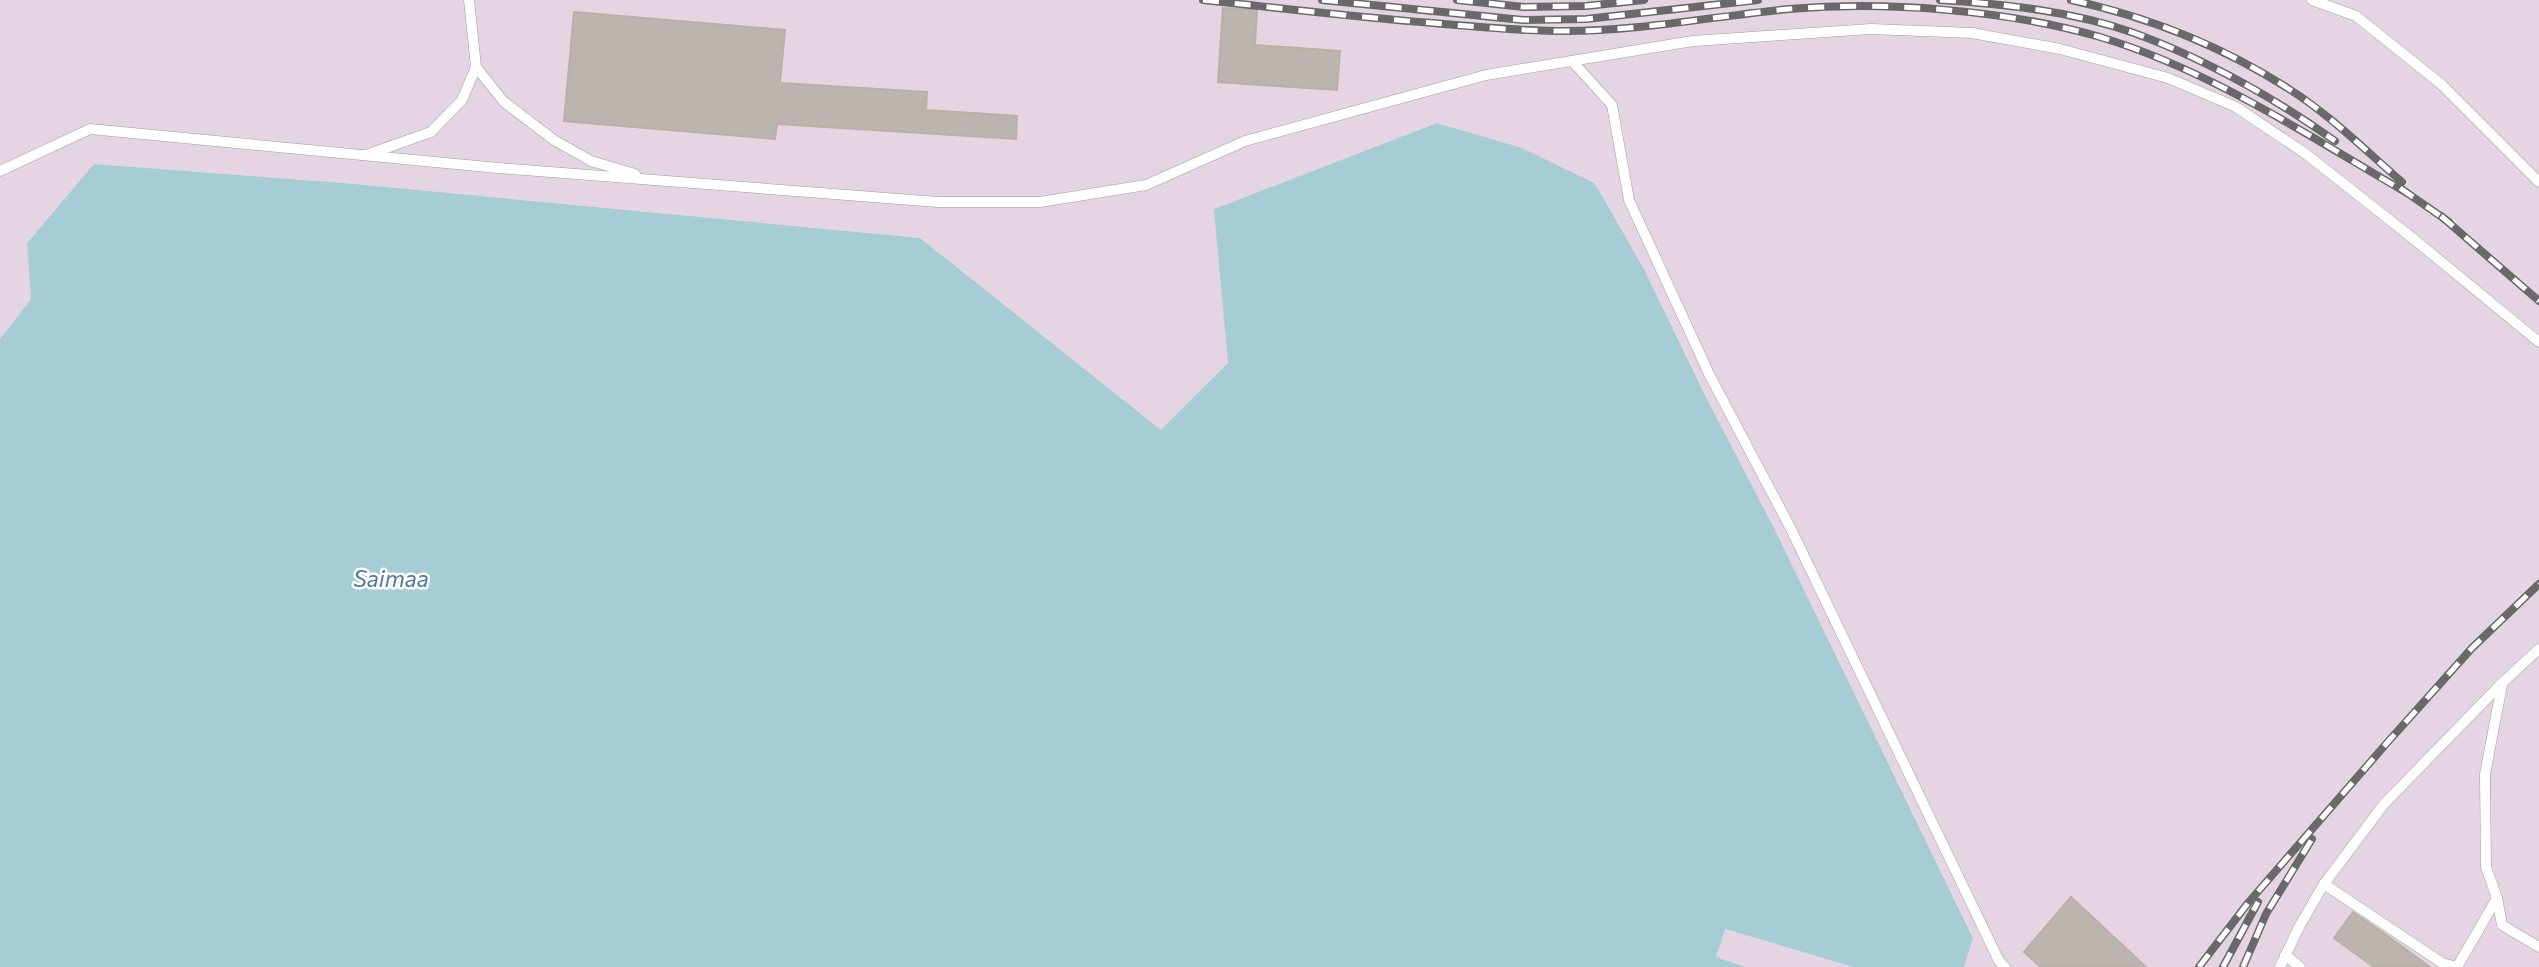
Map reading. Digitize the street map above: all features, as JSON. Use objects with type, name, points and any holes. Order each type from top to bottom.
[{"type":"lane","points":[[362,156],[431,132],[462,100],[476,67],[469,0]]},
{"type":"lane","points":[[2312,0],[2356,16],[2441,84],[2539,182]]},
{"type":"lane","points":[[0,171],[90,129],[362,156],[937,202],[1040,202],[1146,185],[1245,141],[1486,75],[1693,41],[1871,29],[1972,33],[2060,48],[2168,78],[2236,107],[2306,154],[2539,342]]},
{"type":"lane","points":[[1572,61],[1612,105],[1629,200],[1710,376],[1791,529],[1999,961],[2005,967]]},
{"type":"lane","points":[[476,67],[504,102],[554,140],[591,161],[657,180]]},
{"type":"lane","points":[[2280,967],[2298,927],[2324,884],[2384,804],[2502,683],[2539,649]]},
{"type":"lane","points":[[2502,683],[2485,774],[2486,867],[2497,898],[2502,925],[2539,947]]},
{"type":"lane","points":[[2324,884],[2442,963],[2457,967],[2497,898]]},
{"type":"lane","points":[[2285,955],[2300,967]]},
{"type":"shaded area","points":[[0,0],[2539,0],[2539,967],[1964,967],[1973,937],[1774,528],[1645,271],[1604,199],[1522,148],[1437,123],[1215,209],[1228,363],[1161,431],[920,238],[344,183],[94,164],[27,243],[31,299],[0,339]]},
{"type":"shaded area","points":[[1724,929],[1853,967],[1746,967],[1716,957]]},
{"type":"water","name":"Saimaa","points":[[1437,123],[1522,148],[1594,183],[1604,199],[1645,271],[1774,528],[1973,938],[1964,967],[1853,967],[1725,929],[1716,957],[1746,967],[0,967],[0,339],[31,299],[27,243],[94,164],[344,183],[920,238],[1161,430],[1228,363],[1214,209]]},
{"type":"building","points":[[1223,8],[1257,10],[1255,45],[1340,51],[1337,90],[1218,82]]},
{"type":"building","points":[[574,12],[785,30],[780,83],[927,92],[926,110],[1017,116],[1016,139],[777,124],[775,139],[564,121]]},
{"type":"building","points":[[2071,897],[2146,967],[2041,967],[2024,952]]},
{"type":"building","points":[[2353,912],[2430,967],[2374,967],[2334,938]]},
{"type":"railway","points":[[1203,0],[1404,21],[1548,31],[1621,29],[1789,9],[1865,6],[1946,10],[2026,20],[2100,37],[2181,67],[2296,127],[2407,193]]},
{"type":"railway","points":[[1322,0],[1523,20],[1586,19],[1758,0]]},
{"type":"railway","points":[[1457,0],[1524,7],[1586,6],[1644,0]]},
{"type":"railway","points":[[1940,0],[2038,10],[2087,19],[2134,33],[2238,80],[2335,141]]},
{"type":"railway","points":[[2071,0],[2157,24],[2238,59],[2319,110],[2402,182]]},
{"type":"railway","points":[[2400,188],[2449,222]]},
{"type":"railway","points":[[2441,216],[2539,301]]},
{"type":"railway","points":[[2199,967],[2248,903],[2386,744],[2472,648],[2539,584]]},
{"type":"railway","points":[[2243,967],[2266,914],[2312,839]]},
{"type":"railway","points":[[2223,967],[2258,902]]}]
